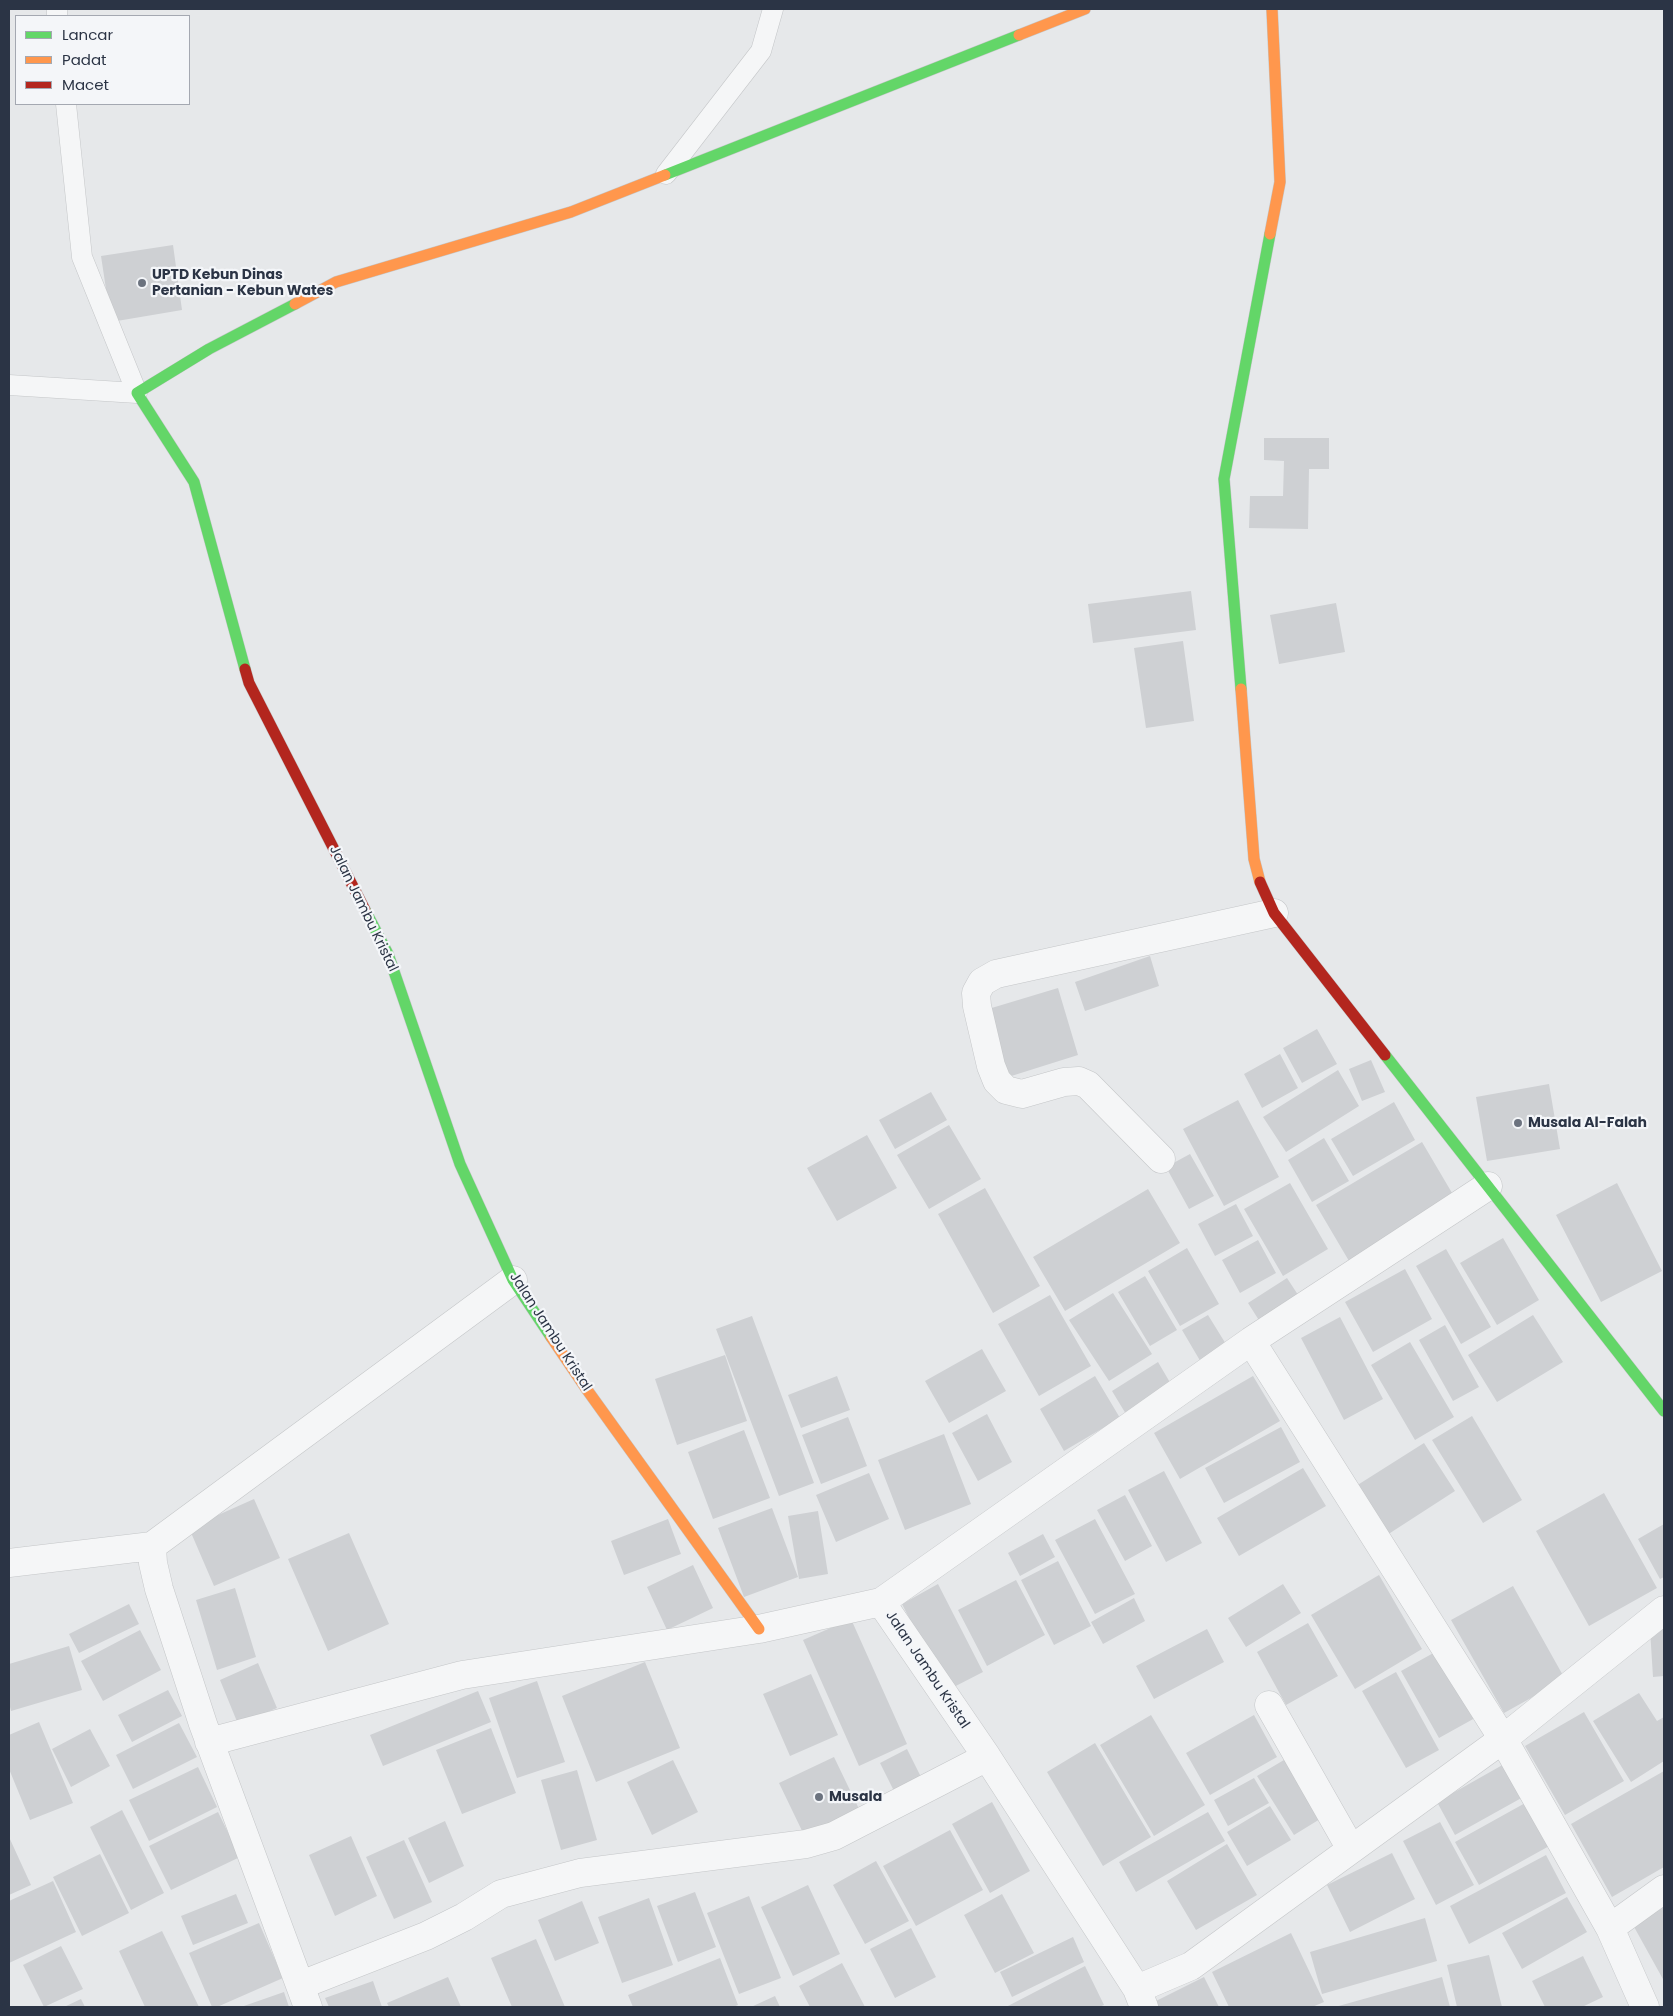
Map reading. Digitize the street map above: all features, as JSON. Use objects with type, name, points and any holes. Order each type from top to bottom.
[{"type":"street","points":[[137,393],[209,349],[336,282],[571,212],[1085,9]]},
{"type":"street","points":[[1272,9],[1280,182],[1224,479],[1254,859],[1264,896],[1274,914],[1664,1411]]},
{"type":"street","name":"Jalan Jambu Kristal","points":[[137,393],[153,415],[194,482],[249,683],[388,954],[460,1164],[513,1280],[585,1387],[759,1629],[881,1602],[987,1757],[1140,1998]]},
{"type":"street","points":[[1161,1159],[1088,1085],[1079,1081],[1064,1082],[1022,1094],[1006,1090],[997,1081],[991,1066],[977,1006],[976,992],[982,982],[996,974],[1274,914]]},
{"type":"street","points":[[881,1602],[1252,1341],[1488,1186]]},
{"type":"street","points":[[9,1563],[152,1546],[513,1280]]},
{"type":"street","points":[[1252,1341],[1503,1739],[1610,1928],[1645,2007]]},
{"type":"street","points":[[152,1546],[153,1563],[159,1589],[209,1742],[304,1996],[464,1917],[501,1894],[580,1873],[806,1844],[834,1836],[987,1757]]},
{"type":"street","points":[[1140,1998],[1191,1966],[1503,1739],[1664,1610]]},
{"type":"street","points":[[209,1742],[462,1675],[759,1629]]},
{"type":"street","points":[[1269,1705],[1351,1849]]},
{"type":"street","points":[[1610,1928],[1664,1890]]},
{"type":"lane","points":[[665,175],[762,51],[773,9]]},
{"type":"lane","points":[[9,385],[137,393],[82,257],[66,105]]},
{"type":"building","name":"UPTD Kebun Dinas Pertanian - Kebun Wates","points":[[173,245],[182,310],[111,322],[101,256]]},
{"type":"building","points":[[1264,438],[1329,438],[1329,469],[1309,469],[1308,529],[1249,528],[1250,496],[1283,496],[1284,461],[1264,460]]},
{"type":"building","points":[[1191,591],[1196,630],[1093,643],[1088,604]]},
{"type":"building","points":[[1336,603],[1345,652],[1279,664],[1270,615]]},
{"type":"building","points":[[1183,641],[1194,721],[1146,728],[1134,648]]},
{"type":"building","points":[[1150,956],[1159,986],[1085,1011],[1075,982]]},
{"type":"building","points":[[1058,988],[1078,1055],[1005,1078],[985,1010]]},
{"type":"building","points":[[1317,1029],[1337,1064],[1302,1083],[1283,1048]]},
{"type":"building","points":[[1280,1054],[1298,1088],[1262,1108],[1244,1074]]},
{"type":"building","points":[[1371,1060],[1385,1092],[1362,1101],[1349,1069]]},
{"type":"building","points":[[1338,1070],[1359,1106],[1286,1152],[1263,1117]]},
{"type":"building","name":"Musala Al-Falah","points":[[1549,1084],[1560,1149],[1487,1161],[1476,1097]]},
{"type":"building","points":[[931,1092],[947,1120],[895,1149],[879,1120]]},
{"type":"building","points":[[1238,1100],[1279,1177],[1224,1206],[1183,1129]]},
{"type":"building","points":[[1394,1102],[1415,1140],[1353,1176],[1331,1139]]},
{"type":"building","points":[[949,1125],[981,1179],[929,1209],[897,1155]]},
{"type":"building","points":[[867,1135],[897,1188],[837,1221],[807,1168]]},
{"type":"building","points":[[1324,1138],[1349,1181],[1312,1202],[1288,1160]]},
{"type":"building","points":[[1422,1142],[1455,1198],[1349,1261],[1316,1205]]},
{"type":"building","points":[[1190,1154],[1214,1196],[1189,1209],[1166,1167]]},
{"type":"building","points":[[1290,1183],[1328,1249],[1283,1276],[1244,1209]]},
{"type":"building","points":[[1617,1183],[1662,1271],[1601,1302],[1556,1215]]},
{"type":"building","points":[[985,1188],[1040,1286],[993,1313],[938,1214]]},
{"type":"building","points":[[1148,1189],[1180,1243],[1065,1311],[1033,1257]]},
{"type":"building","points":[[1236,1204],[1253,1236],[1215,1256],[1198,1224]]},
{"type":"building","points":[[1503,1238],[1539,1300],[1497,1325],[1460,1263]]},
{"type":"building","points":[[1258,1240],[1276,1273],[1240,1293],[1222,1260]]},
{"type":"building","points":[[1187,1248],[1219,1304],[1180,1326],[1148,1271]]},
{"type":"building","points":[[1446,1249],[1491,1327],[1461,1344],[1416,1266]]},
{"type":"building","points":[[1405,1269],[1432,1319],[1373,1352],[1345,1302]]},
{"type":"building","points":[[1145,1276],[1177,1330],[1150,1346],[1118,1292]]},
{"type":"building","points":[[1287,1278],[1302,1301],[1262,1325],[1248,1303]]},
{"type":"building","points":[[1113,1293],[1152,1354],[1109,1381],[1069,1320]]},
{"type":"building","points":[[1050,1295],[1091,1366],[1039,1396],[998,1324]]},
{"type":"building","points":[[1208,1315],[1229,1349],[1202,1364],[1182,1330]]},
{"type":"building","points":[[1533,1315],[1563,1362],[1497,1402],[1468,1355]]},
{"type":"building","points":[[752,1316],[814,1483],[779,1496],[716,1329]]},
{"type":"building","points":[[1340,1317],[1383,1399],[1344,1420],[1301,1338]]},
{"type":"building","points":[[1445,1325],[1479,1387],[1453,1401],[1419,1340]]},
{"type":"building","points":[[1410,1342],[1454,1417],[1415,1440],[1371,1365]]},
{"type":"building","points":[[982,1349],[1006,1391],[949,1423],[925,1381]]},
{"type":"building","points":[[725,1355],[747,1421],[677,1445],[655,1379]]},
{"type":"building","points":[[1158,1362],[1175,1391],[1129,1419],[1112,1391]]},
{"type":"building","points":[[837,1376],[850,1410],[801,1428],[788,1395]]},
{"type":"building","points":[[1095,1376],[1120,1418],[1064,1451],[1040,1409]]},
{"type":"building","points":[[1253,1376],[1280,1421],[1180,1479],[1154,1433]]},
{"type":"building","points":[[987,1414],[1012,1462],[978,1481],[952,1433]]},
{"type":"building","points":[[1472,1416],[1522,1500],[1483,1523],[1432,1440]]},
{"type":"building","points":[[848,1417],[867,1466],[821,1484],[802,1435]]},
{"type":"building","points":[[1281,1427],[1300,1462],[1224,1503],[1205,1468]]},
{"type":"building","points":[[744,1430],[770,1498],[713,1519],[688,1452]]},
{"type":"building","points":[[944,1434],[971,1504],[905,1530],[878,1460]]},
{"type":"building","points":[[1424,1443],[1455,1491],[1387,1535],[1356,1486]]},
{"type":"building","points":[[1303,1468],[1326,1506],[1239,1556],[1217,1518]]},
{"type":"building","points":[[1164,1471],[1202,1543],[1166,1562],[1128,1490]]},
{"type":"building","points":[[869,1473],[889,1519],[836,1542],[816,1495]]},
{"type":"building","points":[[1604,1493],[1657,1588],[1589,1626],[1536,1531]]},
{"type":"building","points":[[1125,1495],[1152,1546],[1125,1561],[1097,1510]]},
{"type":"building","points":[[254,1499],[280,1558],[214,1586],[189,1528]]},
{"type":"building","points":[[772,1508],[798,1577],[744,1597],[718,1528]]},
{"type":"building","points":[[818,1511],[828,1574],[799,1579],[788,1516]]},
{"type":"building","points":[[668,1519],[681,1554],[624,1575],[611,1541]]},
{"type":"building","points":[[1095,1519],[1135,1594],[1095,1614],[1055,1540]]},
{"type":"building","points":[[1664,1524],[1664,1577],[1660,1579],[1638,1539]]},
{"type":"building","points":[[349,1533],[389,1624],[328,1651],[288,1559]]},
{"type":"building","points":[[1043,1534],[1055,1557],[1020,1576],[1008,1553]]},
{"type":"building","points":[[1058,1561],[1091,1626],[1054,1645],[1021,1580]]},
{"type":"building","points":[[693,1565],[713,1608],[667,1630],[647,1587]]},
{"type":"building","points":[[1379,1575],[1422,1649],[1355,1689],[1311,1615]]},
{"type":"building","points":[[1016,1580],[1045,1635],[987,1666],[958,1610]]},
{"type":"building","points":[[938,1584],[983,1672],[946,1691],[902,1604]]},
{"type":"building","points":[[1283,1584],[1301,1613],[1246,1647],[1228,1618]]},
{"type":"building","points":[[1513,1586],[1565,1679],[1504,1713],[1451,1620]]},
{"type":"building","points":[[235,1588],[256,1657],[217,1670],[196,1600]]},
{"type":"building","points":[[1134,1598],[1145,1621],[1103,1644],[1091,1622]]},
{"type":"building","points":[[129,1604],[139,1624],[79,1653],[69,1634]]},
{"type":"building","points":[[851,1619],[907,1744],[859,1766],[803,1640]]},
{"type":"building","points":[[1308,1623],[1338,1676],[1286,1705],[1257,1652]]},
{"type":"building","points":[[1664,1628],[1664,1676],[1653,1677],[1650,1629]]},
{"type":"building","points":[[1207,1629],[1224,1662],[1154,1699],[1136,1666]]},
{"type":"building","points":[[140,1630],[161,1670],[103,1701],[81,1661]]},
{"type":"building","points":[[69,1646],[82,1690],[11,1711],[9,1703],[9,1664]]},
{"type":"building","points":[[1437,1651],[1475,1718],[1439,1738],[1401,1671]]},
{"type":"building","points":[[645,1662],[680,1748],[596,1782],[562,1696]]},
{"type":"building","points":[[258,1663],[277,1708],[238,1724],[220,1680]]},
{"type":"building","points":[[1396,1672],[1439,1750],[1406,1768],[1362,1691]]},
{"type":"building","points":[[811,1674],[838,1735],[790,1756],[763,1694]]},
{"type":"building","points":[[537,1681],[565,1762],[517,1778],[489,1698]]},
{"type":"building","points":[[168,1690],[182,1716],[132,1742],[118,1715]]},
{"type":"building","points":[[478,1691],[491,1722],[383,1766],[370,1735]]},
{"type":"building","points":[[1639,1693],[1657,1721],[1664,1717],[1664,1761],[1631,1782],[1593,1721]]},
{"type":"building","points":[[1584,1712],[1624,1781],[1565,1815],[1525,1746]]},
{"type":"building","points":[[1151,1715],[1205,1805],[1154,1836],[1100,1745]]},
{"type":"building","points":[[1254,1715],[1277,1757],[1210,1795],[1186,1753]]},
{"type":"building","points":[[39,1722],[73,1803],[30,1820],[9,1769],[9,1735]]},
{"type":"building","points":[[179,1723],[197,1757],[133,1789],[116,1755]]},
{"type":"building","points":[[491,1728],[516,1793],[462,1814],[436,1750]]},
{"type":"building","points":[[90,1729],[110,1766],[71,1787],[52,1749]]},
{"type":"building","points":[[1095,1743],[1151,1837],[1103,1866],[1047,1772]]},
{"type":"building","points":[[907,1749],[923,1781],[896,1795],[880,1763]]},
{"type":"building","name":"Musala","points":[[834,1757],[860,1811],[805,1837],[779,1783]]},
{"type":"building","points":[[1289,1757],[1325,1816],[1294,1835],[1257,1776]]},
{"type":"building","points":[[673,1760],[698,1812],[652,1835],[627,1782]]},
{"type":"building","points":[[1506,1763],[1525,1796],[1455,1835],[1437,1802]]},
{"type":"building","points":[[198,1767],[217,1807],[149,1841],[129,1800]]},
{"type":"building","points":[[577,1770],[597,1840],[561,1850],[541,1780]]},
{"type":"building","points":[[1664,1771],[1664,1867],[1612,1897],[1571,1824]]},
{"type":"building","points":[[1254,1778],[1269,1803],[1228,1826],[1214,1800]]},
{"type":"building","points":[[992,1802],[1030,1871],[990,1893],[952,1824]]},
{"type":"building","points":[[1527,1802],[1551,1845],[1479,1885],[1455,1842]]},
{"type":"building","points":[[1270,1806],[1291,1840],[1247,1866],[1227,1832]]},
{"type":"building","points":[[122,1810],[164,1893],[131,1910],[90,1827]]},
{"type":"building","points":[[218,1812],[240,1857],[171,1890],[149,1846]]},
{"type":"building","points":[[1208,1812],[1225,1841],[1136,1892],[1119,1862]]},
{"type":"building","points":[[445,1821],[464,1866],[429,1883],[408,1838]]},
{"type":"building","points":[[1440,1822],[1474,1885],[1436,1905],[1403,1841]]},
{"type":"building","points":[[950,1830],[983,1890],[916,1926],[883,1866]]},
{"type":"building","points":[[351,1836],[377,1896],[335,1916],[309,1855]]},
{"type":"building","points":[[9,1837],[31,1885],[9,1895]]},
{"type":"building","points":[[404,1840],[432,1902],[394,1919],[366,1857]]},
{"type":"building","points":[[1227,1844],[1257,1895],[1196,1930],[1167,1881]]},
{"type":"building","points":[[1392,1853],[1415,1899],[1350,1932],[1327,1885]]},
{"type":"building","points":[[100,1854],[129,1913],[82,1936],[53,1877]]},
{"type":"building","points":[[1546,1855],[1566,1893],[1469,1944],[1450,1906]]},
{"type":"building","points":[[876,1861],[909,1921],[865,1944],[833,1885]]},
{"type":"building","points":[[53,1881],[76,1932],[9,1963],[9,1901]]},
{"type":"building","points":[[808,1885],[840,1954],[793,1976],[761,1907]]},
{"type":"building","points":[[695,1892],[716,1947],[678,1962],[657,1906]]},
{"type":"building","points":[[236,1894],[248,1923],[193,1945],[181,1916]]},
{"type":"building","points":[[1002,1894],[1034,1953],[995,1973],[964,1915]]},
{"type":"building","points":[[749,1896],[781,1978],[739,1994],[707,1913]]},
{"type":"building","points":[[1567,1897],[1587,1932],[1522,1969],[1502,1933]]},
{"type":"building","points":[[649,1898],[673,1965],[622,1983],[598,1917]]},
{"type":"building","points":[[582,1901],[599,1943],[555,1961],[538,1920]]},
{"type":"building","points":[[1664,1907],[1664,1981],[1633,1925]]},
{"type":"building","points":[[1425,1918],[1437,1961],[1322,1994],[1310,1952]]},
{"type":"building","points":[[259,1923],[283,1978],[217,2007],[212,2007],[189,1953]]},
{"type":"building","points":[[911,1928],[936,1977],[895,1998],[870,1949]]},
{"type":"building","points":[[162,1931],[199,2007],[145,2007],[119,1951]]},
{"type":"building","points":[[1291,1933],[1324,2002],[1312,2007],[1229,2007],[1212,1972]]},
{"type":"building","points":[[1073,1937],[1084,1962],[1012,1997],[1000,1972]]},
{"type":"building","points":[[536,1939],[565,2007],[512,2007],[491,1958]]},
{"type":"building","points":[[61,1946],[83,1989],[44,2007],[23,1965]]},
{"type":"building","points":[[1489,1955],[1502,2007],[1457,2007],[1447,1965]]},
{"type":"building","points":[[1583,1956],[1603,1997],[1582,2007],[1545,2007],[1532,1981]]},
{"type":"building","points":[[720,1958],[738,2005],[733,2007],[633,2007],[628,1995]]},
{"type":"building","points":[[842,1963],[865,2007],[810,2007],[799,1986]]},
{"type":"building","points":[[1085,1966],[1104,2005],[1099,2007],[1006,2007]]},
{"type":"building","points":[[448,1977],[461,2007],[389,2007],[387,2003]]},
{"type":"building","points":[[1204,1977],[1219,2007],[1152,2007],[1150,2004]]},
{"type":"building","points":[[1442,1977],[1450,2007],[1335,2007]]},
{"type":"building","points":[[373,1981],[382,2007],[329,2007],[325,1998]]},
{"type":"building","points":[[284,1992],[289,2007],[241,2007]]},
{"type":"building","points":[[775,1996],[780,2007],[751,2007]]},
{"type":"building","points":[[81,1999],[85,2007],[64,2007]]},
{"type":"traffic: fast","points":[[665,175],[1019,35]]},
{"type":"traffic: fast","points":[[1241,689],[1224,479],[1270,234]]},
{"type":"traffic: fast","points":[[245,669],[194,482],[137,393],[209,349],[295,304]]},
{"type":"traffic: fast","points":[[365,910],[388,954],[460,1164],[513,1280],[551,1337]]},
{"type":"traffic: fast","points":[[1385,1055],[1664,1411]]},
{"type":"traffic: slow","points":[[1019,35],[1085,9]]},
{"type":"traffic: slow","points":[[1270,234],[1280,182],[1272,9]]},
{"type":"traffic: slow","points":[[295,304],[336,282],[571,212],[665,175]]},
{"type":"traffic: slow","points":[[1241,689],[1254,859],[1260,882]]},
{"type":"traffic: slow","points":[[551,1337],[759,1629]]},
{"type":"traffic: jam","points":[[245,669],[249,683],[365,910]]},
{"type":"traffic: jam","points":[[1260,882],[1274,913],[1385,1055]]},
{"type":"place","name":"UPTD Kebun Dinas Pertanian - Kebun Wates","points":[[142,283]]},
{"type":"place","name":"Musala Al-Falah","points":[[1518,1123]]},
{"type":"place","name":"Musala","points":[[819,1797]]}]
